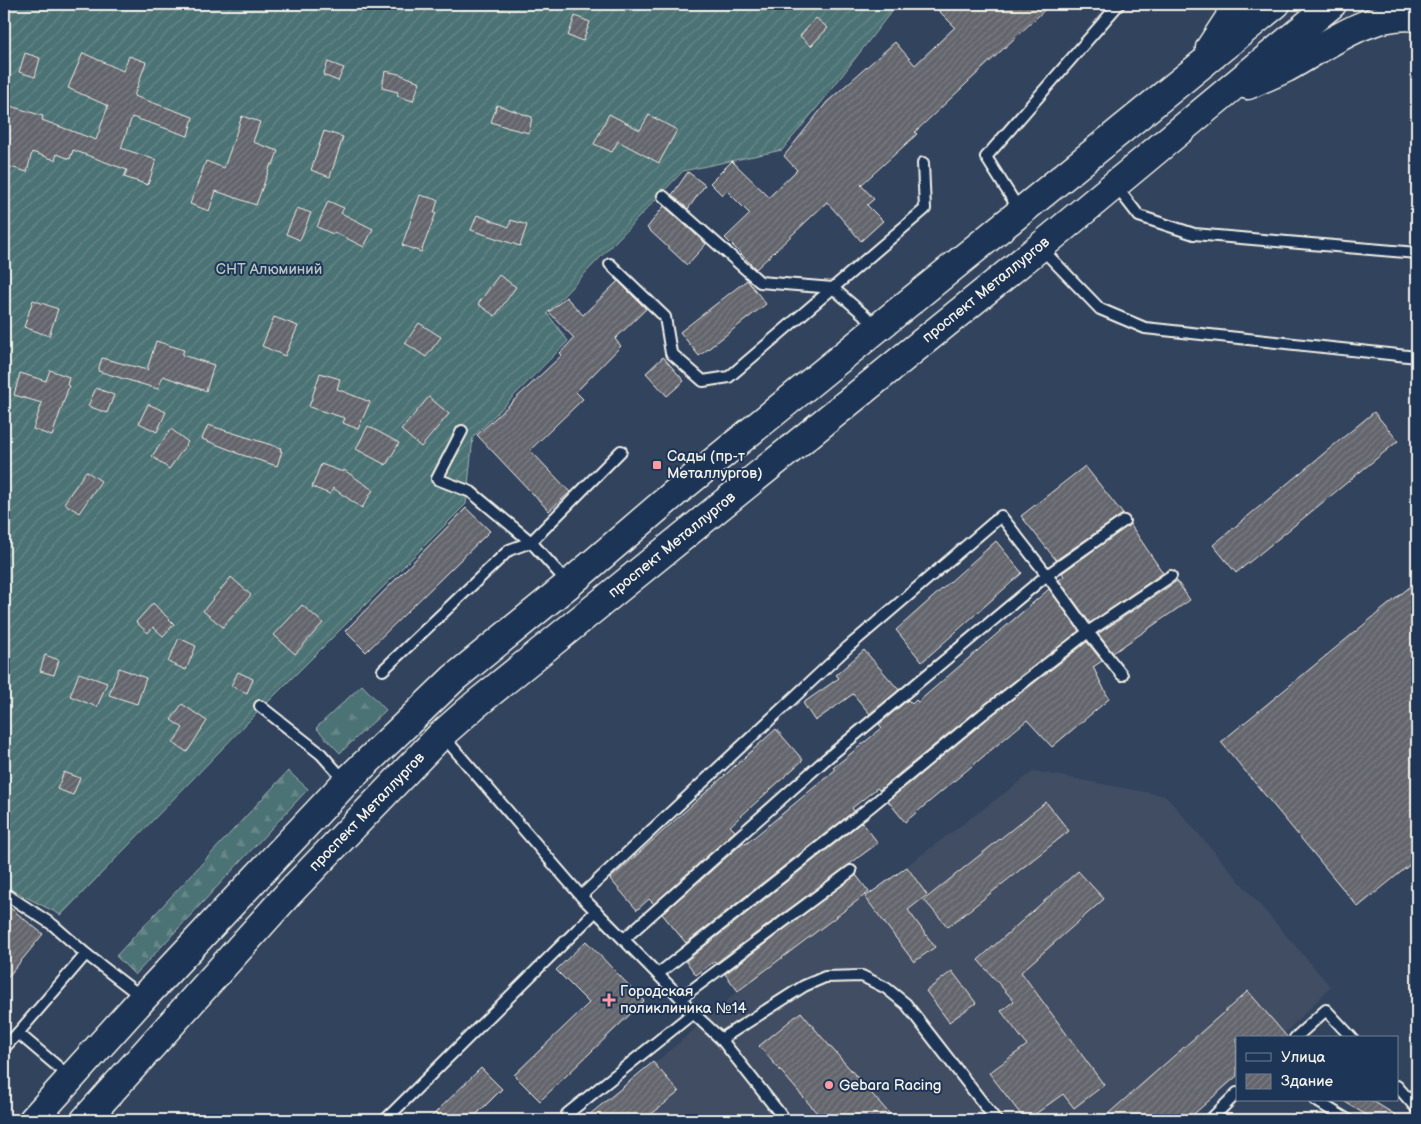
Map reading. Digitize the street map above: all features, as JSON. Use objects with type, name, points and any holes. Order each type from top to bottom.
[{"type":"main road","points":[[1196,70],[1229,19],[1234,4]]},
{"type":"main road","points":[[33,1120],[346,782],[454,678],[569,584],[682,487],[1276,4]]},
{"type":"main road","name":"проспект Металлургов","points":[[98,1115],[290,892],[441,735],[485,697],[1040,246],[1332,4]]},
{"type":"main road","points":[[1219,98],[1286,68],[1341,36],[1381,19],[1417,17]]},
{"type":"lane","points":[[1020,212],[986,158],[1119,4]]},
{"type":"lane","points":[[610,264],[665,317],[671,352],[703,380],[729,377],[925,209],[923,163]]},
{"type":"lane","points":[[1115,184],[1139,216],[1194,234],[1417,253]]},
{"type":"lane","points":[[663,196],[760,282],[833,288],[878,327]]},
{"type":"lane","points":[[1040,246],[1100,309],[1145,328],[1417,357]]},
{"type":"lane","points":[[462,431],[437,478],[471,492],[531,542],[569,584]]},
{"type":"lane","points":[[382,670],[509,550],[531,542],[621,451]]},
{"type":"lane","points":[[581,896],[848,648],[1001,516],[1122,674]]},
{"type":"lane","points":[[624,939],[825,760],[1047,575],[1124,522]]},
{"type":"lane","points":[[658,974],[1088,632],[1171,576]]},
{"type":"lane","points":[[260,706],[321,754],[346,782]]},
{"type":"lane","points":[[441,735],[581,896],[720,1039],[785,1120]]},
{"type":"lane","points":[[681,998],[851,871]]},
{"type":"lane","points":[[4,893],[53,925],[86,954],[144,998]]},
{"type":"lane","points":[[385,1120],[596,911]]},
{"type":"lane","points":[[4,1048],[86,954]]},
{"type":"lane","points":[[720,1039],[804,986],[825,977],[862,976],[886,988],[906,1004],[996,1120]]},
{"type":"lane","points":[[1298,1036],[1326,1010],[1350,1036]]},
{"type":"lane","points":[[567,1114],[694,1013]]},
{"type":"lane","points":[[18,1032],[71,1078]]},
{"type":"lane","points":[[1398,1087],[1417,1109]]},
{"type":"lane","points":[[1210,1120],[1236,1094]]},
{"type":"lane","points":[[1318,1102],[1348,1120]]},
{"type":"shaded area","points":[[1034,771],[1166,796],[1331,987],[1282,1036],[1236,1036],[1236,1077],[1187,1120],[582,1120],[659,1060],[738,991]]},
{"type":"green space","name":"СНТ Алюминий","points":[[4,4],[897,4],[782,150],[683,171],[547,313],[568,341],[473,437],[466,504],[248,722],[61,915],[8,888],[4,892]]},
{"type":"green space","points":[[362,685],[386,710],[340,753],[316,728]]},
{"type":"green space","points":[[288,771],[308,789],[135,975],[116,956]]},
{"type":"building","points":[[932,4],[1051,4],[915,132],[917,134],[861,185],[874,199],[867,205],[883,221],[861,241],[827,202],[756,269],[725,238],[750,214],[727,191],[722,195],[710,183],[732,161],[769,197],[797,170],[784,156],[827,102],[895,42],[915,65],[955,27]]},
{"type":"building","points":[[575,16],[590,22],[583,41],[568,36]]},
{"type":"building","points":[[816,18],[828,28],[811,46],[800,36]]},
{"type":"building","points":[[25,53],[40,58],[35,77],[19,72]]},
{"type":"building","points":[[83,53],[123,71],[129,56],[146,62],[134,96],[193,117],[188,136],[132,117],[121,148],[156,160],[148,185],[124,177],[127,170],[73,150],[70,159],[57,154],[55,160],[32,152],[27,172],[4,165],[4,104],[43,116],[42,120],[96,140],[108,106],[68,88]]},
{"type":"building","points":[[328,62],[344,68],[338,81],[323,75]]},
{"type":"building","points":[[385,71],[420,82],[413,101],[397,96],[398,92],[382,88]]},
{"type":"building","points":[[497,105],[532,117],[529,133],[491,122]]},
{"type":"building","points":[[609,114],[640,130],[649,115],[677,130],[659,163],[618,141],[612,152],[594,144]]},
{"type":"building","points":[[242,116],[260,122],[253,142],[278,151],[273,165],[271,164],[256,205],[216,191],[209,211],[190,204],[206,161],[224,168]]},
{"type":"building","points":[[324,131],[343,137],[330,177],[311,170]]},
{"type":"building","points":[[688,172],[705,185],[688,209],[672,195]]},
{"type":"building","points":[[420,195],[438,200],[434,213],[436,213],[421,252],[402,245]]},
{"type":"building","points":[[328,201],[344,208],[341,213],[373,229],[364,247],[334,232],[333,234],[317,227]]},
{"type":"building","points":[[664,206],[706,244],[687,265],[647,228]]},
{"type":"building","points":[[297,208],[311,213],[300,240],[286,234]]},
{"type":"building","points":[[477,215],[509,227],[511,220],[527,225],[520,246],[471,230]]},
{"type":"building","points":[[499,275],[516,287],[495,316],[478,304]]},
{"type":"building","points":[[747,280],[766,304],[699,356],[680,332]]},
{"type":"building","points":[[618,281],[646,309],[615,339],[621,346],[576,392],[583,399],[530,450],[570,492],[549,511],[477,435],[562,355],[560,353],[574,338],[549,312],[566,297],[583,315]]},
{"type":"building","points":[[33,300],[58,309],[49,336],[24,327]]},
{"type":"building","points":[[274,317],[298,326],[285,356],[262,346]]},
{"type":"building","points":[[419,323],[441,337],[426,357],[405,343]]},
{"type":"building","points":[[156,341],[184,350],[182,355],[214,365],[206,391],[163,376],[158,389],[98,371],[102,358],[147,370]]},
{"type":"building","points":[[663,357],[684,381],[667,396],[646,373]]},
{"type":"building","points":[[50,370],[69,377],[67,385],[69,386],[52,436],[33,429],[42,403],[14,395],[20,373],[46,381]]},
{"type":"building","points":[[320,373],[340,379],[337,389],[370,402],[358,429],[343,423],[345,418],[309,407]]},
{"type":"building","points":[[96,388],[114,395],[107,413],[88,406]]},
{"type":"building","points":[[429,397],[449,414],[421,447],[401,430]]},
{"type":"building","points":[[148,404],[166,412],[157,432],[139,423]]},
{"type":"building","points":[[1374,412],[1398,441],[1236,573],[1213,545]]},
{"type":"building","points":[[208,425],[281,448],[280,451],[282,451],[277,466],[236,453],[202,439]]},
{"type":"building","points":[[368,426],[399,443],[386,465],[356,449]]},
{"type":"building","points":[[171,429],[188,442],[169,469],[152,456]]},
{"type":"building","points":[[321,464],[343,472],[344,470],[373,490],[362,508],[333,488],[330,494],[312,487]]},
{"type":"building","points":[[1085,466],[1123,514],[1056,560],[1021,516]]},
{"type":"building","points":[[86,471],[101,481],[79,513],[64,503]]},
{"type":"building","points":[[466,508],[490,531],[366,652],[345,631]]},
{"type":"building","points":[[1130,524],[1163,573],[1090,623],[1059,580],[1064,576],[1062,573]]},
{"type":"building","points":[[996,541],[1022,573],[922,662],[896,630]]},
{"type":"building","points":[[231,577],[251,595],[223,627],[203,611]]},
{"type":"building","points":[[1177,581],[1190,600],[1113,653],[1098,634]]},
{"type":"building","points":[[1417,581],[1417,859],[1358,907],[1221,742]]},
{"type":"building","points":[[1049,589],[1079,631],[879,790],[877,788],[852,808],[854,811],[686,943],[662,914],[744,842],[746,844],[835,770],[833,768],[882,728],[879,724],[908,700],[912,704],[916,700],[918,702]]},
{"type":"building","points":[[153,603],[174,624],[163,636],[153,627],[148,633],[136,622]]},
{"type":"building","points":[[302,605],[323,623],[295,654],[274,635]]},
{"type":"building","points":[[179,638],[196,646],[186,670],[168,662]]},
{"type":"building","points":[[1087,642],[1102,661],[1093,667],[1109,699],[1052,747],[1027,720],[905,822],[888,801],[987,719]]},
{"type":"building","points":[[864,650],[899,690],[870,714],[853,694],[815,721],[803,703],[839,678],[836,675]]},
{"type":"building","points":[[45,655],[59,660],[54,675],[40,671]]},
{"type":"building","points":[[119,668],[146,678],[137,704],[109,695]]},
{"type":"building","points":[[238,672],[253,679],[247,693],[231,686]]},
{"type":"building","points":[[79,673],[107,683],[97,707],[70,696]]},
{"type":"building","points":[[182,704],[207,721],[187,752],[173,743],[183,728],[171,720]]},
{"type":"building","points":[[776,729],[803,760],[730,826],[735,831],[654,904],[649,899],[637,910],[610,879]]},
{"type":"building","points":[[64,772],[80,778],[73,795],[57,789]]},
{"type":"building","points":[[1046,802],[1069,831],[948,927],[924,900]]},
{"type":"building","points":[[862,822],[878,843],[716,963],[715,961],[696,975],[686,961]]},
{"type":"building","points":[[907,867],[927,895],[908,910],[935,947],[914,962],[865,897]]},
{"type":"building","points":[[1078,871],[1104,899],[1021,972],[1104,1085],[1074,1108],[1063,1094],[1025,1120],[989,1073],[1027,1045],[1001,1011],[1014,1001],[978,960]]},
{"type":"building","points":[[856,875],[869,892],[738,991],[725,974]]},
{"type":"building","points":[[4,903],[43,934],[4,982]]},
{"type":"building","points":[[586,941],[644,1001],[540,1101],[514,1075],[589,1003],[556,970]]},
{"type":"building","points":[[952,971],[976,1003],[949,1022],[926,991]]},
{"type":"building","points":[[1248,991],[1286,1036],[1236,1036],[1236,1077],[1187,1120],[1101,1120]]},
{"type":"building","points":[[801,1012],[895,1120],[823,1120],[759,1046]]},
{"type":"building","points":[[653,1062],[679,1092],[644,1120],[583,1120]]},
{"type":"building","points":[[481,1068],[502,1089],[471,1120],[428,1120]]},
{"type":"building","points":[[1345,1102],[1374,1102],[1404,1120],[1374,1120]]},
{"type":"place","name":"Сады (пр-т Металлургов)","points":[[657,465]]},
{"type":"place","name":"Городская поликлиника №14","points":[[609,1000]]},
{"type":"place","name":"Gebara Racing","points":[[829,1085]]}]
